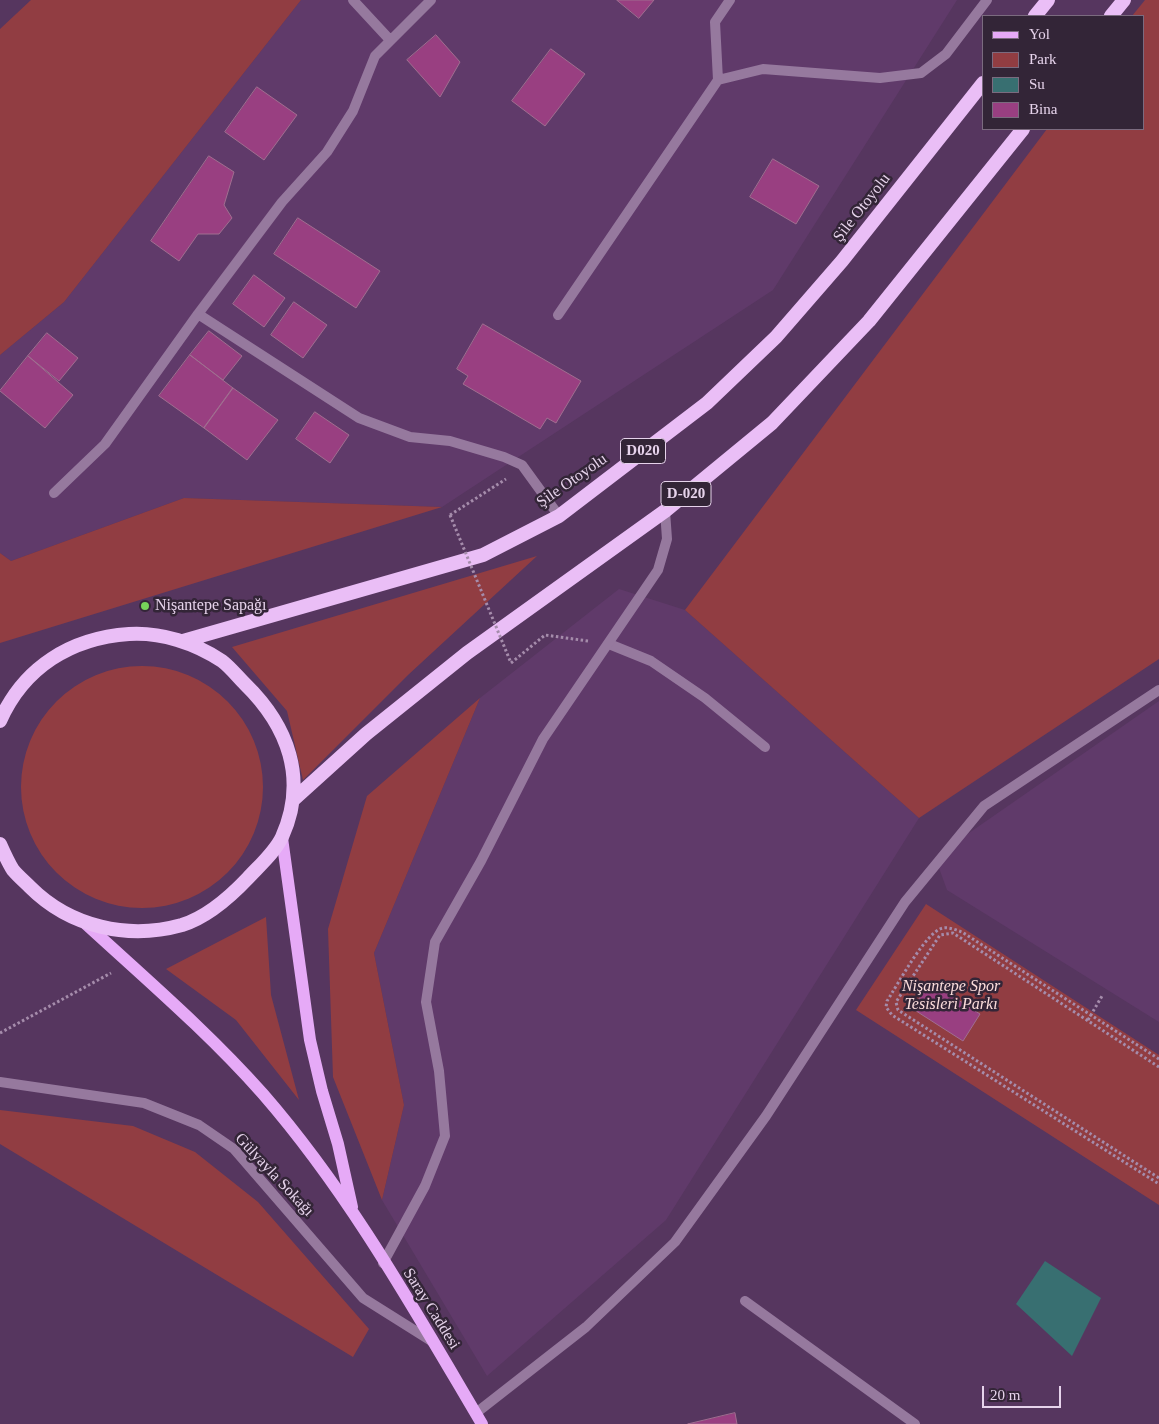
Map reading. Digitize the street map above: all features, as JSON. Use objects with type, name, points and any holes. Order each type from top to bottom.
[{"type":"highway","points":[[1036,15],[1048,0]]},
{"type":"highway","points":[[1112,15],[1124,0]]},
{"type":"highway","name":"Şile Otoyolu","points":[[183,641],[483,554],[559,516],[707,403],[776,337],[842,261],[982,84]]},
{"type":"highway","name":"D-020","points":[[292,800],[366,734],[467,653],[665,511],[772,423],[869,321],[1022,130]]},
{"type":"highway","points":[[0,720],[5,701],[35,671],[68,648],[105,636],[144,633],[183,641],[222,662],[254,693],[281,728],[292,760],[292,800],[282,838],[260,866],[227,901],[183,924],[135,932],[86,924],[46,903],[14,871],[0,844]]},
{"type":"highway","points":[[0,870],[20,877]]},
{"type":"main road","points":[[282,838],[310,1040],[322,1091],[338,1144],[353,1212]]},
{"type":"main road","points":[[86,924],[208,1034],[258,1089],[353,1212]]},
{"type":"main road","name":"Saray Caddesi","points":[[353,1212],[479,1419]]},
{"type":"street","points":[[353,0],[390,40]]},
{"type":"street","points":[[54,493],[105,444],[198,314],[282,202],[327,152],[352,111],[375,56],[431,0]]},
{"type":"street","points":[[558,316],[718,80],[715,22],[730,0]]},
{"type":"street","points":[[718,80],[763,69],[880,78],[921,73],[946,54],[986,0]]},
{"type":"street","points":[[198,314],[359,418],[410,437],[450,441],[504,457],[522,465],[559,516]]},
{"type":"street","points":[[384,1263],[425,1186],[445,1136],[439,1071],[426,1002],[435,942],[481,861],[543,739],[658,570],[667,538],[665,511]]},
{"type":"street","points":[[608,644],[651,661],[705,698],[765,747]]},
{"type":"street","points":[[479,1419],[586,1327],[675,1242],[766,1116],[905,902],[984,806],[1159,690]]},
{"type":"street","name":"Gülyayla Sokağı","points":[[0,1082],[144,1103],[199,1125],[234,1149],[363,1298],[433,1342]]},
{"type":"street","points":[[745,1301],[915,1424]]},
{"type":"path","points":[[500,484],[450,515],[511,663],[545,635],[608,644]]},
{"type":"path","points":[[1159,1059],[962,932],[949,928],[942,928],[928,938],[887,1002],[886,1007],[892,1016],[1159,1184]]},
{"type":"path","points":[[1159,1066],[953,933],[940,935],[896,1002],[898,1010],[1159,1178]]},
{"type":"path","points":[[0,1033],[85,986],[130,964]]},
{"type":"path","points":[[1088,1020],[1102,996]]},
{"type":"shaded area","points":[[301,0],[957,0],[773,290],[442,507],[184,498],[11,561],[0,553],[0,355],[64,302]]},
{"type":"shaded area","points":[[619,589],[685,610],[919,818],[666,1220],[487,1376],[382,1200],[404,1105],[374,953],[480,698]]},
{"type":"shaded area","points":[[1159,701],[1159,1022],[947,890],[939,868],[946,849]]},
{"type":"green space","points":[[31,0],[301,0],[64,302],[0,355],[0,29]]},
{"type":"green space","points":[[1145,0],[1159,0],[1159,659],[919,818],[685,610],[1046,130],[1144,130],[1144,15],[1133,15]]},
{"type":"green space","points":[[184,498],[442,507],[0,643],[0,553],[11,561]]},
{"type":"green space","points":[[537,556],[408,675],[303,780],[287,711],[232,647]]},
{"type":"green space","points":[[142,666],[166,668],[199,680],[219,694],[235,710],[249,730],[258,752],[263,787],[261,811],[249,844],[235,864],[219,880],[199,894],[177,903],[142,908],[118,906],[85,894],[65,880],[49,864],[35,844],[26,822],[21,787],[23,763],[35,730],[49,710],[65,694],[85,680],[107,671]]},
{"type":"green space","points":[[480,698],[374,953],[404,1105],[382,1200],[333,1077],[328,929],[367,796]]},
{"type":"green space","name":"Nişantepe Spor Tesisleri Parkı","points":[[926,904],[1159,1055],[1159,1205],[856,1010]]},
{"type":"green space","points":[[266,917],[271,995],[299,1100],[236,1020],[166,969]]},
{"type":"green space","points":[[0,1110],[133,1126],[195,1152],[258,1202],[369,1329],[353,1357],[0,1144]]},
{"type":"water","points":[[1045,1261],[1101,1298],[1072,1356],[1016,1304]]},
{"type":"building","points":[[617,0],[654,0],[639,18]]},
{"type":"building","points":[[436,35],[460,62],[440,97],[407,60]]},
{"type":"building","points":[[551,49],[585,74],[545,126],[512,101]]},
{"type":"building","points":[[257,87],[297,115],[264,160],[225,132]]},
{"type":"building","points":[[209,156],[234,172],[224,205],[232,218],[219,234],[198,234],[179,261],[151,241]]},
{"type":"building","points":[[773,159],[819,186],[796,224],[750,197]]},
{"type":"building","points":[[298,218],[380,271],[356,308],[274,254]]},
{"type":"building","points":[[254,275],[285,298],[264,327],[233,304]]},
{"type":"building","points":[[294,302],[327,325],[303,358],[271,335]]},
{"type":"building","points":[[483,324],[581,381],[556,423],[547,418],[540,429],[463,384],[468,376],[457,369]]},
{"type":"building","points":[[209,331],[242,356],[223,380],[190,355]]},
{"type":"building","points":[[47,333],[78,358],[59,381],[28,356]]},
{"type":"building","points":[[190,355],[233,388],[204,428],[159,396]]},
{"type":"building","points":[[28,356],[73,395],[45,428],[0,391]]},
{"type":"building","points":[[233,388],[278,420],[247,460],[204,428]]},
{"type":"building","points":[[315,412],[349,435],[330,463],[296,439]]},
{"type":"building","points":[[930,982],[980,1014],[963,1041],[913,1009]]},
{"type":"building","points":[[735,1413],[737,1424],[688,1424]]},
{"type":"place","name":"Nişantepe Sapağı","points":[[145,606]]}]
